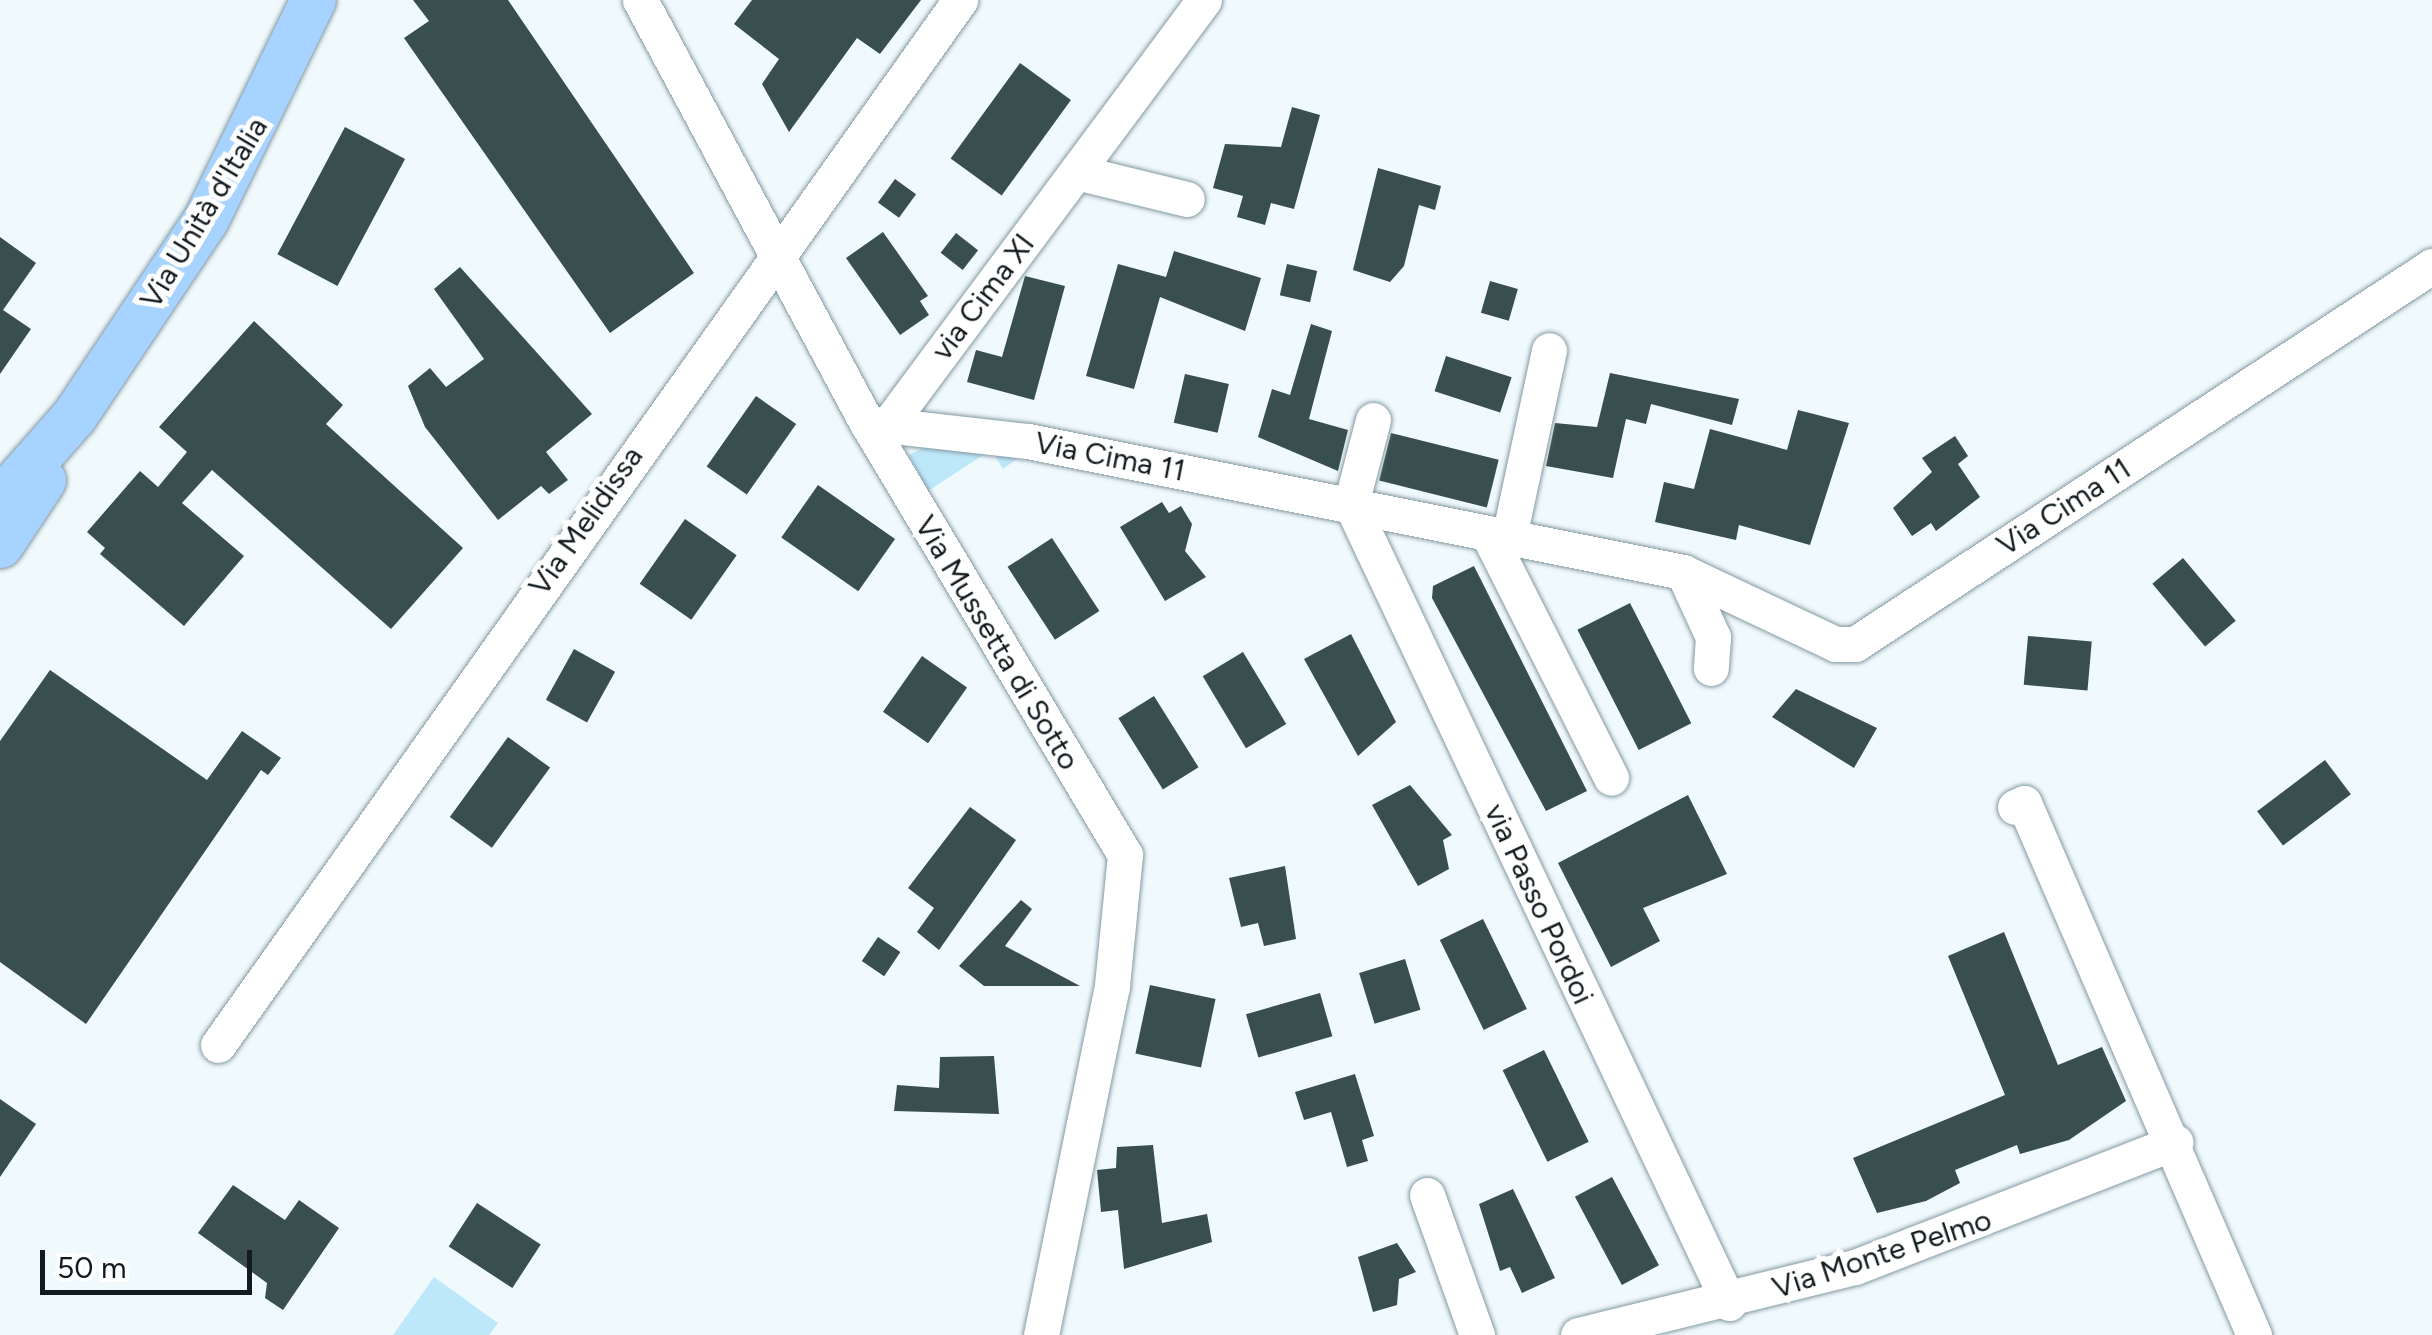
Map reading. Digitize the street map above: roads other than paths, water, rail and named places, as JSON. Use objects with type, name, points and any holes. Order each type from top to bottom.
[{"type":"main road","name":"Via Unità d'Italia","points":[[0,500],[74,416],[244,155],[314,0]]},
{"type":"main road","name":"Via Unità d'Italia","points":[[0,545],[66,446],[74,416]]},
{"type":"street","name":"Via Mussetta di Sotto","points":[[640,0],[1125,855],[1112,986],[1041,1335]]},
{"type":"street","name":"Via Melidissa","points":[[218,1045],[778,248],[960,0]]},
{"type":"street","name":"via Cima XI","points":[[878,422],[1076,172],[1204,0]]},
{"type":"street","points":[[1076,172],[1187,199]]},
{"type":"street","name":"Via Cima 11","points":[[878,422],[1351,504],[1683,572],[1834,644],[1854,644],[2432,266]]},
{"type":"street","points":[[1549,350],[1498,535],[1611,778]]},
{"type":"street","points":[[1351,504],[1373,420]]},
{"type":"street","name":"via Passo Pordoi","points":[[1351,504],[1729,1303]]},
{"type":"street","points":[[1683,572],[1713,637],[1711,668]]},
{"type":"street","points":[[2015,807],[2024,803],[2176,1142],[2254,1335]]},
{"type":"street","name":"Via Monte Pelmo","points":[[1578,1335],[1729,1303],[2044,1200],[2176,1142]]},
{"type":"street","points":[[1426,1196],[1477,1335]]}]
